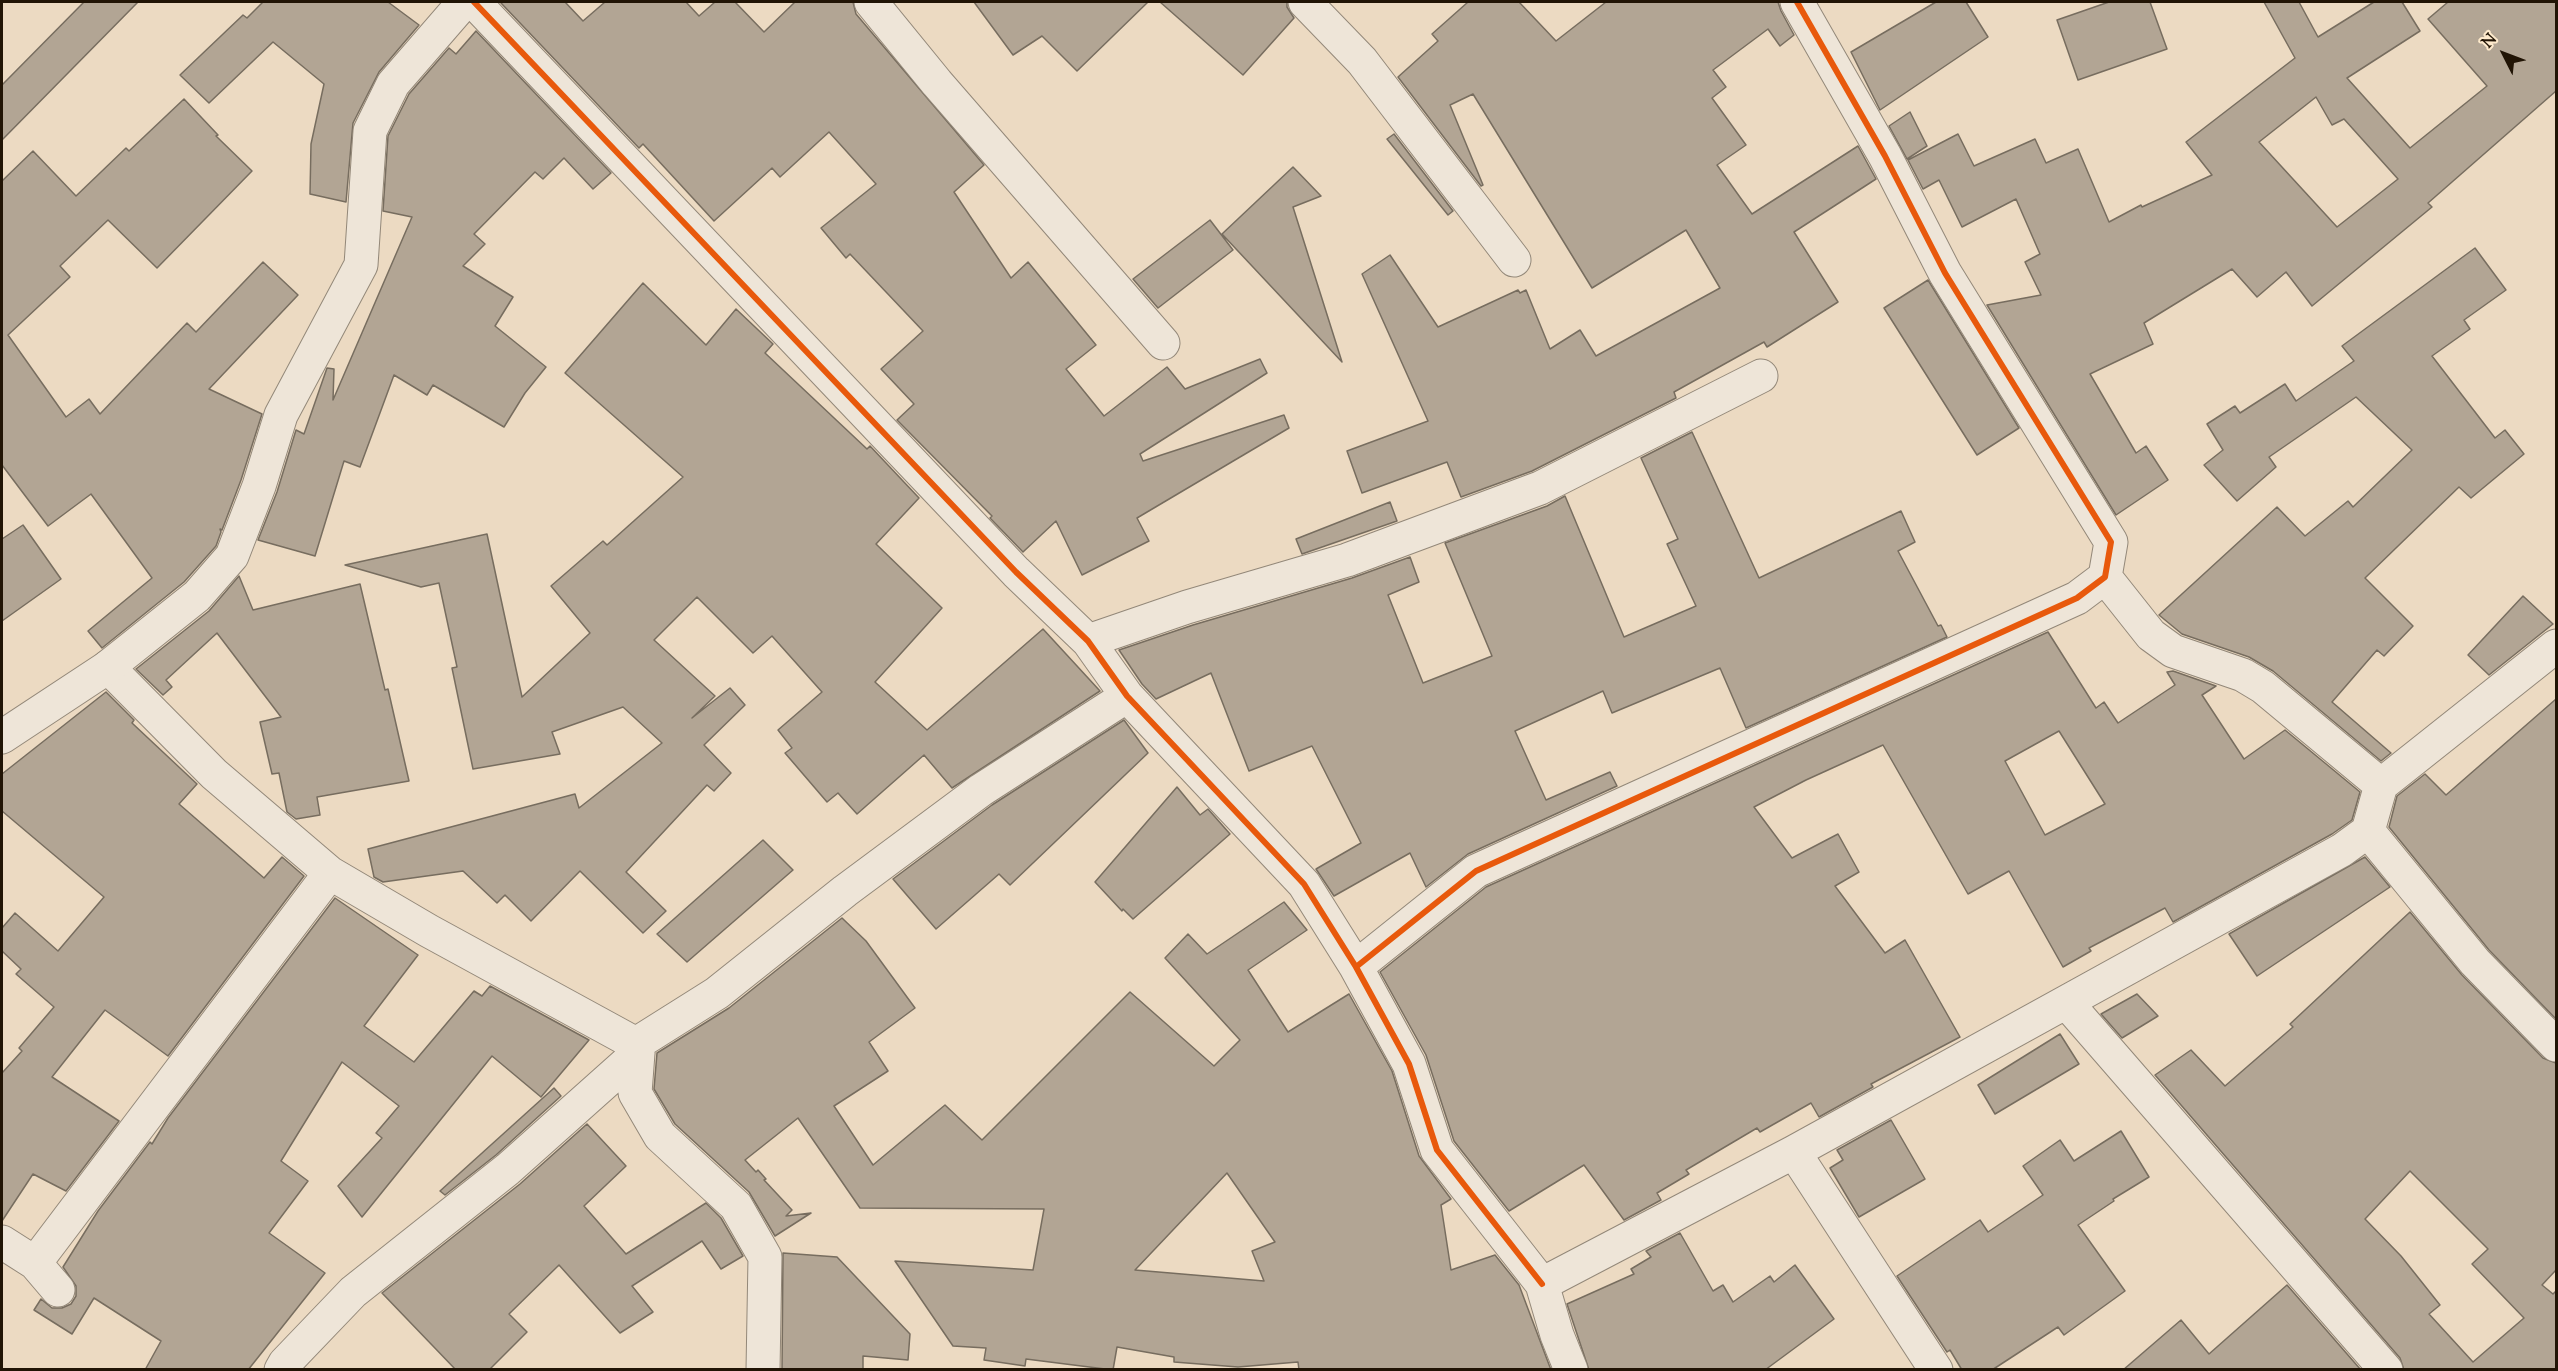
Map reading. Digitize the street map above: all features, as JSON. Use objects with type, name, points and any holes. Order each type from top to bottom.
[{"type":"street","points":[[2,735],[108,667],[197,596],[232,555],[259,486],[281,415],[361,265],[365,178],[370,131],[393,84],[464,2]]},
{"type":"street","points":[[474,2],[1007,564],[1088,641],[1126,696],[1305,884],[1356,967],[1410,1065],[1437,1149],[1542,1284],[1557,1335],[1571,1370]]},
{"type":"street","points":[[871,2],[937,83],[1163,343]]},
{"type":"street","points":[[1305,2],[1362,61],[1514,260]]},
{"type":"street","points":[[1356,967],[1476,871],[2077,598],[2106,577],[2111,542],[1946,273],[1885,156],[1797,2]]},
{"type":"street","points":[[1088,641],[1187,607],[1347,560],[1540,488],[1761,376]]},
{"type":"street","points":[[2106,577],[2151,634],[2173,651],[2243,675],[2263,687],[2381,785]]},
{"type":"street","points":[[1542,1284],[1794,1152],[2342,850],[2368,831],[2381,785],[2556,646]]},
{"type":"street","points":[[108,667],[214,774],[330,873],[429,932],[637,1049]]},
{"type":"street","points":[[281,1370],[285,1363],[353,1292],[508,1169],[637,1049],[717,993],[845,891],[981,790],[1126,696]]},
{"type":"street","points":[[2368,831],[2475,962],[2556,1045]]},
{"type":"street","points":[[35,1263],[330,873]]},
{"type":"street","points":[[2067,1002],[2386,1370]]},
{"type":"street","points":[[637,1049],[635,1093],[660,1136],[736,1206],[765,1257],[763,1370]]},
{"type":"street","points":[[1794,1152],[1936,1370]]},
{"type":"street","points":[[2,1242],[35,1263],[58,1290]]},
{"type":"building","points":[[84,2],[138,2],[2,140],[2,85]]},
{"type":"building","points":[[263,2],[388,2],[419,25],[379,72],[353,123],[346,202],[310,194],[311,144],[324,84],[273,42],[209,103],[180,75],[243,15],[247,18]]},
{"type":"building","points":[[565,2],[583,21],[605,2],[686,2],[699,16],[715,2],[735,2],[764,32],[795,2],[853,2],[856,14],[984,165],[954,192],[1011,278],[1028,262],[1096,345],[1066,369],[1104,416],[1167,367],[1185,389],[1260,359],[1267,373],[1140,454],[1143,461],[1284,415],[1289,428],[1137,518],[1149,541],[1082,575],[1056,521],[1023,552],[990,518],[992,516],[897,420],[914,404],[881,369],[923,331],[850,254],[846,258],[821,228],[876,184],[829,132],[780,177],[772,168],[714,221],[643,144],[639,148],[501,3]]},
{"type":"building","points":[[974,2],[1148,2],[1077,71],[1042,36],[1013,55]]},
{"type":"building","points":[[1160,2],[1287,2],[1287,7],[1294,18],[1243,75]]},
{"type":"building","points":[[1468,2],[1519,2],[1556,41],[1606,2],[1778,2],[1794,35],[1780,46],[1768,29],[1713,70],[1726,87],[1712,98],[1746,145],[1717,165],[1752,214],[1858,146],[1876,179],[1794,232],[1838,302],[1767,347],[1764,342],[1674,392],[1676,398],[1532,471],[1461,497],[1447,462],[1362,493],[1347,451],[1428,421],[1362,274],[1390,255],[1438,327],[1518,290],[1520,293],[1526,290],[1550,349],[1580,330],[1596,356],[1720,288],[1686,230],[1592,288],[1473,94],[1450,105],[1483,185],[1481,186],[1398,77],[1438,41],[1432,34]]},
{"type":"building","points":[[1936,2],[1966,2],[1988,37],[1880,110],[1851,52]]},
{"type":"building","points":[[2109,2],[2150,2],[2167,49],[2078,80],[2057,20]]},
{"type":"building","points":[[2264,2],[2299,2],[2318,37],[2374,2],[2402,2],[2420,31],[2347,78],[2410,148],[2487,86],[2428,19],[2448,2],[2556,2],[2556,91],[2428,203],[2432,207],[2312,306],[2286,272],[2257,297],[2232,269],[2144,323],[2153,344],[2090,374],[2136,453],[2146,446],[2168,480],[2116,515],[1987,305],[2041,295],[2025,262],[2040,254],[2016,199],[1962,227],[1939,180],[1923,189],[1908,160],[1958,134],[1974,166],[2035,139],[2046,163],[2078,149],[2109,222],[2141,205],[2142,207],[2212,175],[2186,142],[2295,58]],"holes":[[[2316,97],[2332,125],[2344,119],[2398,179],[2337,227],[2259,142]]]},
{"type":"building","points":[[476,31],[611,173],[593,189],[564,158],[543,179],[535,172],[474,234],[485,244],[463,266],[513,297],[495,326],[546,367],[525,393],[504,427],[433,385],[427,395],[394,375],[360,467],[344,461],[315,556],[258,540],[277,492],[296,430],[304,434],[327,368],[334,369],[333,400],[412,217],[383,211],[388,136],[409,94],[449,48],[456,54]]},
{"type":"building","points":[[184,99],[218,135],[216,136],[252,171],[157,268],[108,220],[60,266],[70,277],[8,335],[66,417],[89,399],[100,414],[187,323],[196,332],[263,262],[298,295],[209,389],[262,414],[241,480],[222,530],[220,529],[216,546],[184,582],[102,648],[88,631],[152,578],[91,494],[48,526],[2,465],[2,181],[33,151],[76,196],[126,148],[129,151]]},
{"type":"building","points":[[1910,112],[1927,146],[1907,159],[1889,126]]},
{"type":"building","points":[[1394,134],[1453,211],[1448,215],[1387,139]]},
{"type":"building","points":[[1293,167],[1321,196],[1293,207],[1342,362],[1222,234]]},
{"type":"building","points":[[1210,220],[1233,250],[1158,308],[1133,279]]},
{"type":"building","points":[[2475,248],[2506,290],[2464,320],[2470,329],[2432,356],[2495,438],[2505,430],[2524,454],[2471,498],[2459,487],[2365,578],[2413,626],[2384,656],[2377,650],[2332,702],[2391,753],[2381,761],[2273,671],[2249,657],[2182,634],[2159,615],[2277,507],[2305,536],[2348,501],[2353,507],[2412,450],[2356,397],[2269,457],[2276,467],[2237,501],[2204,465],[2223,450],[2207,424],[2235,406],[2240,413],[2285,384],[2296,401],[2354,361],[2342,346]]},
{"type":"building","points":[[1928,280],[2019,428],[1977,455],[1884,308]]},
{"type":"building","points":[[643,283],[706,345],[736,309],[773,344],[765,353],[867,449],[870,446],[919,498],[876,544],[942,608],[875,682],[927,730],[1043,629],[1100,691],[952,788],[924,755],[857,814],[838,793],[827,802],[785,753],[792,748],[778,730],[822,692],[772,636],[753,653],[697,597],[654,640],[715,696],[692,718],[730,688],[745,705],[704,745],[731,773],[714,791],[707,785],[626,872],[666,911],[643,933],[580,871],[531,921],[505,895],[497,903],[463,871],[383,882],[374,877],[368,849],[575,794],[579,808],[662,743],[623,707],[552,732],[560,754],[473,769],[452,668],[457,667],[439,583],[421,587],[345,565],[487,534],[522,697],[590,633],[551,586],[603,541],[607,545],[683,477],[565,373]]},
{"type":"building","points":[[1692,432],[1759,578],[1901,511],[1915,542],[1898,551],[1938,626],[1941,625],[1947,637],[1746,728],[1720,668],[1612,713],[1603,691],[1515,731],[1546,800],[1610,772],[1617,786],[1468,854],[1426,887],[1410,853],[1334,896],[1316,869],[1361,843],[1312,746],[1249,771],[1211,673],[1156,699],[1142,684],[1119,650],[1193,625],[1352,578],[1410,557],[1419,582],[1388,595],[1423,683],[1492,656],[1445,543],[1547,506],[1565,496],[1624,637],[1696,606],[1667,544],[1678,539],[1641,458]]},
{"type":"building","points":[[1390,502],[1397,521],[1302,554],[1296,539]]},
{"type":"building","points":[[23,525],[61,579],[2,621],[2,539]]},
{"type":"building","points":[[239,576],[253,610],[360,584],[385,690],[388,689],[409,781],[317,797],[320,815],[296,819],[287,812],[279,773],[272,774],[260,722],[281,717],[217,633],[166,680],[172,687],[163,695],[136,669],[209,611]]},
{"type":"building","points":[[2523,596],[2553,624],[2489,675],[2468,655]]},
{"type":"building","points":[[2048,632],[2096,708],[2104,702],[2118,723],[2175,685],[2167,672],[2173,671],[2216,686],[2202,695],[2244,759],[2285,730],[2360,792],[2352,820],[2332,834],[2173,922],[2165,908],[2089,948],[2091,951],[2063,967],[2009,871],[1968,894],[1883,745],[1806,780],[1754,807],[1792,858],[1838,834],[1859,872],[1835,886],[1885,953],[1905,940],[1960,1037],[1871,1084],[1873,1087],[1819,1117],[1811,1103],[1760,1132],[1757,1128],[1686,1170],[1689,1174],[1657,1193],[1661,1200],[1624,1220],[1584,1165],[1509,1211],[1454,1141],[1426,1055],[1380,972],[1486,887]],"holes":[[[2059,731],[2105,804],[2045,835],[2005,761]]]},
{"type":"building","points":[[106,692],[134,720],[132,723],[197,784],[179,804],[264,878],[282,857],[304,876],[168,1056],[105,1010],[52,1077],[119,1121],[66,1191],[33,1174],[2,1221],[2,1073],[22,1051],[19,1048],[54,1007],[16,974],[21,969],[2,951],[2,928],[15,913],[58,951],[104,897],[2,811],[2,774]]},
{"type":"building","points":[[2556,699],[2556,1019],[2489,950],[2389,827],[2397,796],[2425,774],[2446,795]]},
{"type":"building","points":[[1124,720],[1148,753],[1010,885],[999,874],[936,929],[893,879],[992,805]]},
{"type":"building","points":[[1177,787],[1200,815],[1208,809],[1230,834],[1133,919],[1123,909],[1122,911],[1095,882]]},
{"type":"building","points":[[763,840],[793,870],[687,962],[657,934]]},
{"type":"building","points":[[2365,857],[2390,887],[2257,976],[2229,934]]},
{"type":"building","points":[[335,898],[418,955],[364,1026],[414,1062],[474,991],[482,996],[490,986],[589,1040],[541,1097],[492,1056],[362,1217],[338,1186],[382,1138],[376,1133],[399,1106],[342,1062],[281,1161],[308,1181],[269,1233],[325,1273],[248,1370],[145,1370],[161,1341],[94,1298],[72,1334],[34,1310],[41,1299],[52,1308],[62,1308],[71,1304],[76,1296],[76,1286],[63,1267],[98,1211],[150,1142],[152,1144],[168,1118]]},
{"type":"building","points":[[1284,902],[1307,930],[1248,970],[1288,1032],[1349,994],[1392,1071],[1419,1156],[1451,1199],[1441,1205],[1451,1270],[1495,1255],[1519,1285],[1551,1370],[1299,1370],[1298,1362],[1238,1367],[1174,1362],[1174,1357],[1117,1347],[1113,1370],[1026,1359],[1025,1366],[984,1360],[986,1348],[953,1346],[895,1261],[1033,1270],[1044,1209],[860,1208],[798,1118],[745,1160],[756,1172],[758,1170],[766,1179],[764,1180],[792,1210],[786,1216],[811,1213],[775,1236],[749,1192],[675,1124],[654,1089],[657,1053],[729,1008],[842,918],[866,941],[915,1008],[869,1042],[888,1071],[834,1106],[873,1165],[945,1105],[982,1140],[1130,992],[1214,1066],[1240,1040],[1165,958],[1188,934],[1207,954]],"holes":[[[1227,1173],[1275,1242],[1252,1251],[1264,1281],[1135,1270]]]},
{"type":"building","points":[[2410,912],[2462,975],[2543,1058],[2556,1063],[2556,1270],[2542,1285],[2553,1294],[2556,1291],[2556,1370],[2404,1370],[2400,1358],[2155,1075],[2191,1050],[2225,1086],[2293,1027],[2290,1024]],"holes":[[[2410,1171],[2488,1249],[2472,1264],[2524,1318],[2473,1362],[2429,1314],[2440,1305],[2401,1256],[2365,1219]]]},
{"type":"building","points":[[2137,994],[2158,1016],[2122,1038],[2101,1014]]},
{"type":"building","points":[[2060,1034],[2079,1064],[1995,1114],[1978,1085]]},
{"type":"building","points":[[554,1088],[561,1096],[496,1155],[445,1195],[440,1191]]},
{"type":"building","points":[[1891,1120],[1925,1179],[1859,1217],[1830,1168],[1843,1160],[1837,1150]]},
{"type":"building","points":[[587,1124],[626,1166],[584,1206],[626,1254],[706,1203],[721,1218],[743,1256],[721,1269],[702,1241],[632,1286],[653,1312],[620,1333],[559,1265],[509,1314],[527,1332],[489,1370],[456,1370],[382,1293],[520,1184]]},
{"type":"building","points":[[2121,1131],[2149,1177],[2113,1199],[2114,1201],[2078,1225],[2125,1291],[2064,1335],[2058,1327],[1992,1370],[1962,1370],[1950,1350],[1947,1352],[1897,1276],[1980,1220],[1988,1232],[2043,1195],[2023,1166],[2060,1140],[2074,1161]]},
{"type":"building","points":[[1680,1233],[1713,1291],[1723,1285],[1733,1302],[1770,1276],[1774,1282],[1795,1265],[1834,1319],[1765,1370],[1589,1370],[1567,1304],[1634,1274],[1631,1269],[1651,1257],[1646,1251]]},
{"type":"building","points":[[783,1253],[837,1257],[910,1334],[908,1360],[863,1356],[863,1370],[782,1370]]},
{"type":"building","points":[[2287,1285],[2361,1370],[2123,1370],[2181,1320],[2209,1354]]},
{"type":"cycle path","points":[[474,2],[1016,572],[1088,641],[1127,696],[1304,884],[1356,967],[1409,1064],[1437,1150],[1542,1284]]},
{"type":"cycle path","points":[[1356,967],[1476,871],[2077,598],[2105,577],[2111,542],[1945,273],[1885,156],[1797,2]]}]
